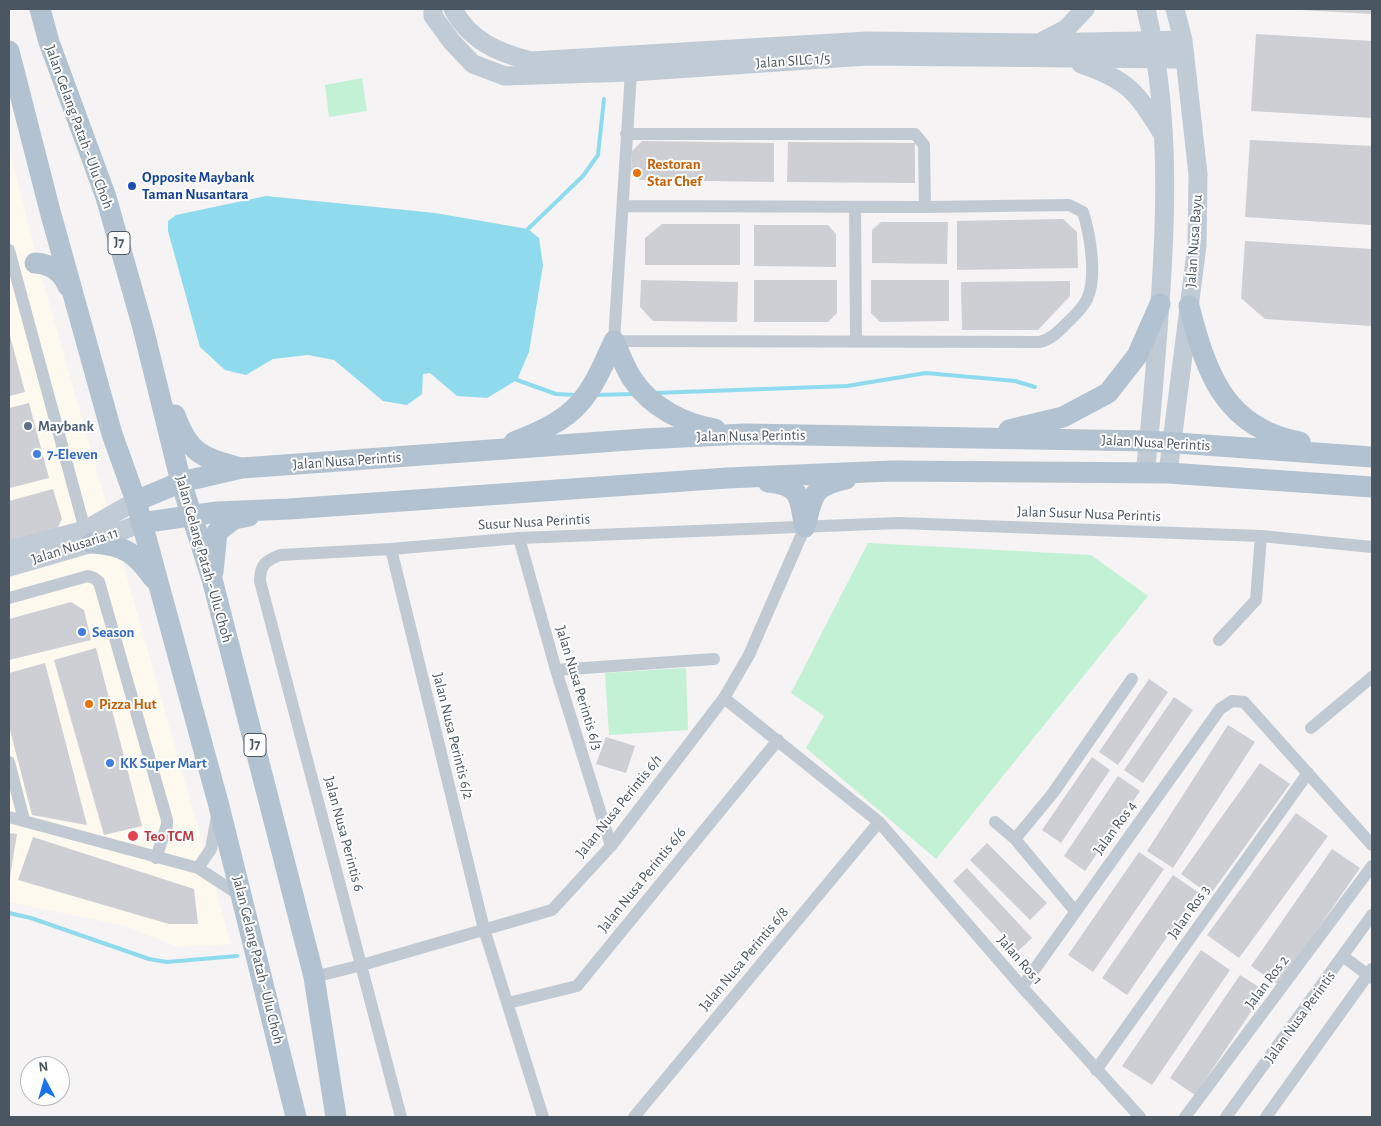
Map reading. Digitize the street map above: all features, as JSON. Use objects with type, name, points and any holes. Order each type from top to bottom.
[{"type":"main road","name":"Jalan Gelang Patah - Ulu Choh","points":[[40,9],[49,42],[106,197],[143,328],[190,515],[212,579],[314,977],[336,1117]]},
{"type":"main road","name":"Jalan Gelang Patah - Ulu Choh","points":[[9,51],[50,211],[112,434],[136,501],[219,806],[296,1117]]},
{"type":"main road","points":[[35,262],[47,255],[51,247],[50,211]]},
{"type":"main road","points":[[35,262],[48,264],[57,270],[66,282],[77,307]]},
{"type":"main road","points":[[929,437],[1016,430],[1062,417],[1108,393],[1137,356],[1160,304]]},
{"type":"main road","points":[[1189,306],[1202,356],[1218,387],[1237,412],[1260,429],[1280,439],[1372,456]]},
{"type":"main road","points":[[143,328],[180,431],[193,450],[209,460],[242,468]]},
{"type":"main road","points":[[614,341],[632,379],[647,397],[665,411],[701,427],[745,434]]},
{"type":"main road","points":[[494,450],[546,430],[581,404],[596,382],[614,341]]},
{"type":"main road","name":"Jalan Nusa Perintis","points":[[136,501],[181,482],[242,468],[643,439],[745,434],[1149,441],[1372,456]]},
{"type":"main road","points":[[805,526],[817,491],[827,483],[890,471]]},
{"type":"main road","name":"Jalan Nusa Perintis","points":[[141,523],[190,515],[727,478],[890,471],[1168,473],[1372,487]]},
{"type":"main road","points":[[727,478],[786,484],[797,494],[805,526]]},
{"type":"main road","points":[[212,579],[217,532],[224,525],[234,519],[289,509]]},
{"type":"main road","points":[[88,536],[112,544],[138,558],[160,587]]},
{"type":"street","name":"Jalan SILC 1/5","points":[[433,9],[433,16],[452,42],[473,64],[505,76],[631,72],[867,56],[1065,59],[1155,50],[1183,40]]},
{"type":"street","name":"Jalan SILC 1/5","points":[[453,9],[459,21],[479,41],[504,55],[530,61],[868,41],[1037,44],[1155,50],[1185,59]]},
{"type":"street","points":[[1037,44],[1066,29],[1085,9]]},
{"type":"street","name":"Jalan Nusa Bayu","points":[[1145,473],[1160,304],[1166,174],[1155,50],[1146,9]]},
{"type":"street","name":"Jalan Nusa Bayu","points":[[1168,473],[1197,245],[1198,174],[1183,40],[1175,9]]},
{"type":"street","points":[[1065,59],[1110,74],[1132,88],[1164,136]]},
{"type":"street","points":[[623,206],[925,207],[1069,205],[1083,212],[1089,229],[1090,291],[1086,300],[1056,334],[1048,340],[1040,342],[614,341],[631,72]]},
{"type":"street","points":[[626,134],[915,134],[924,145],[925,207]]},
{"type":"street","points":[[1166,174],[1198,174]]},
{"type":"street","points":[[855,207],[856,342]]},
{"type":"street","points":[[1164,242],[1197,245]]},
{"type":"street","points":[[9,250],[11,269],[88,536]]},
{"type":"street","points":[[11,269],[35,262]]},
{"type":"street","name":"Jalan Nusaria 11","points":[[9,566],[88,536],[136,501]]},
{"type":"street","name":"Jalan Nusaria 11","points":[[9,550],[88,536],[141,523]]},
{"type":"street","name":"Jalan Susur Nusa Perintis","points":[[805,526],[899,523],[1261,536],[1372,547]]},
{"type":"street","name":"Susur Nusa Perintis","points":[[267,560],[280,555],[391,549],[519,538],[805,526]]},
{"type":"street","name":"Jalan Nusa Perintis 6/1","points":[[314,977],[552,910],[611,846],[724,698],[749,655],[805,526]]},
{"type":"street","points":[[1219,640],[1256,600],[1261,536]]},
{"type":"street","name":"Jalan Nusa Perintis 6/3","points":[[519,538],[556,670],[611,846]]},
{"type":"street","name":"Jalan Nusa Perintis 6/2","points":[[391,549],[484,929],[543,1117]]},
{"type":"street","name":"Jalan Nusa Perintis 6","points":[[267,560],[260,568],[260,581],[401,1117]]},
{"type":"street","points":[[9,598],[88,576],[99,582],[167,820],[156,858]]},
{"type":"street","points":[[556,670],[714,659]]},
{"type":"street","points":[[1311,728],[1372,677]]},
{"type":"street","points":[[1015,839],[1053,793],[1132,679]]},
{"type":"street","name":"Jalan Ros 1","points":[[724,698],[878,822],[1022,987],[1140,1117]]},
{"type":"street","name":"Jalan Ros 4","points":[[1022,987],[1220,709],[1232,701],[1244,702],[1308,773]]},
{"type":"street","name":"Jalan Nusa Perintis 6/6","points":[[508,1003],[577,986],[778,740]]},
{"type":"street","points":[[9,762],[24,820]]},
{"type":"street","points":[[1308,773],[1372,845]]},
{"type":"street","name":"Jalan Ros 3","points":[[1096,1070],[1308,773]]},
{"type":"street","points":[[198,868],[212,849],[219,806]]},
{"type":"street","points":[[9,817],[198,868],[241,896]]},
{"type":"street","name":"Jalan Nusa Perintis 6/8","points":[[634,1117],[878,822]]},
{"type":"street","points":[[995,822],[1015,839],[1075,911]]},
{"type":"street","name":"Jalan Ros 2","points":[[1186,1117],[1372,866]]},
{"type":"street","name":"Jalan Nusa Perintis","points":[[1226,1117],[1344,957],[1372,915]]},
{"type":"street","points":[[1266,1117],[1371,974],[1344,957]]},
{"type":"shaded area","points":[[9,147],[43,281],[231,944],[177,947],[126,926],[9,902]]},
{"type":"green space","points":[[362,78],[367,111],[329,117],[325,85]]},
{"type":"green space","points":[[868,543],[1091,555],[1148,596],[936,859],[806,748],[824,716],[791,693]]},
{"type":"green space","points":[[686,668],[688,730],[609,735],[605,673]]},
{"type":"water","points":[[266,196],[435,213],[528,229],[539,238],[543,265],[529,352],[517,380],[487,398],[457,396],[430,373],[423,374],[422,394],[407,405],[383,401],[334,360],[308,355],[273,359],[246,375],[225,370],[200,347],[168,231],[168,221],[176,215]]},
{"type":"building","points":[[1372,9],[1372,14],[1302,10]]},
{"type":"building","points":[[1256,34],[1372,41],[1372,118],[1251,111]]},
{"type":"building","points":[[1250,140],[1372,146],[1372,225],[1245,217]]},
{"type":"building","points":[[642,141],[774,143],[774,182],[640,180],[631,172],[632,151]]},
{"type":"building","points":[[788,142],[915,143],[915,183],[787,182]]},
{"type":"building","points":[[1063,219],[1077,232],[1078,268],[957,270],[957,221]]},
{"type":"building","points":[[881,222],[948,222],[947,264],[872,263],[872,230]]},
{"type":"building","points":[[662,224],[740,224],[740,265],[645,265],[645,238]]},
{"type":"building","points":[[754,225],[828,225],[836,234],[836,267],[754,266]]},
{"type":"building","points":[[1245,241],[1372,249],[1372,326],[1265,319],[1241,298]]},
{"type":"building","points":[[641,280],[738,282],[737,322],[653,321],[640,307]]},
{"type":"building","points":[[754,280],[837,280],[837,313],[828,322],[754,322]]},
{"type":"building","points":[[871,280],[949,280],[949,321],[880,322],[871,313]]},
{"type":"building","points":[[1070,281],[1070,296],[1038,330],[962,330],[961,282]]},
{"type":"building","points":[[9,332],[25,392],[9,396]]},
{"type":"building","points":[[29,403],[49,478],[10,488],[9,408]]},
{"type":"building","points":[[53,489],[62,519],[56,531],[9,546],[9,501]]},
{"type":"building","points":[[71,602],[84,610],[91,640],[9,660],[9,619]]},
{"type":"building","points":[[96,648],[142,826],[104,835],[54,660]]},
{"type":"building","points":[[45,663],[87,825],[32,815],[9,726],[9,673]]},
{"type":"building","points":[[1149,679],[1168,692],[1118,765],[1099,752]]},
{"type":"building","points":[[1174,697],[1193,710],[1143,783],[1124,770]]},
{"type":"building","points":[[1228,725],[1255,742],[1173,868],[1147,851]]},
{"type":"building","points":[[606,737],[635,746],[626,773],[596,764]]},
{"type":"building","points":[[1092,757],[1110,770],[1061,843],[1042,830]]},
{"type":"building","points":[[1260,763],[1290,784],[1210,895],[1181,874]]},
{"type":"building","points":[[1118,776],[1140,791],[1085,871],[1064,856]]},
{"type":"building","points":[[1296,813],[1328,836],[1239,958],[1207,935]]},
{"type":"building","points":[[9,833],[17,834],[10,877],[9,877]]},
{"type":"building","points":[[33,837],[194,889],[198,924],[169,924],[18,880]]},
{"type":"building","points":[[987,843],[1047,903],[1030,920],[970,860]]},
{"type":"building","points":[[1332,849],[1360,868],[1279,985],[1251,966]]},
{"type":"building","points":[[1139,852],[1164,869],[1093,972],[1068,955]]},
{"type":"building","points":[[967,868],[1032,938],[1018,951],[953,881]]},
{"type":"building","points":[[1173,875],[1198,892],[1127,995],[1102,978]]},
{"type":"building","points":[[1201,950],[1230,970],[1152,1085],[1122,1066]]},
{"type":"building","points":[[1240,975],[1265,991],[1195,1095],[1170,1078]]},
{"type":"waterway","points":[[528,229],[583,176],[598,155],[604,99]]},
{"type":"waterway","points":[[654,393],[847,386],[926,373],[1015,381],[1035,387]]},
{"type":"waterway","points":[[517,380],[556,394],[577,395]]},
{"type":"waterway","points":[[594,395],[635,394]]},
{"type":"waterway","points":[[9,913],[31,918],[149,959],[167,962],[237,956]]},
{"type":"place","name":"Restoran Star Chef","points":[[637,173]]},
{"type":"place","name":"Opposite Maybank Taman Nusantara","points":[[132,186]]},
{"type":"place","name":"Maybank","points":[[28,426]]},
{"type":"place","name":"7-Eleven","points":[[37,454]]},
{"type":"place","name":"Season","points":[[82,632]]},
{"type":"place","name":"Pizza Hut","points":[[89,704]]},
{"type":"place","name":"KK Super Mart","points":[[110,763]]},
{"type":"place","name":"Teo TCM","points":[[133,836]]}]
